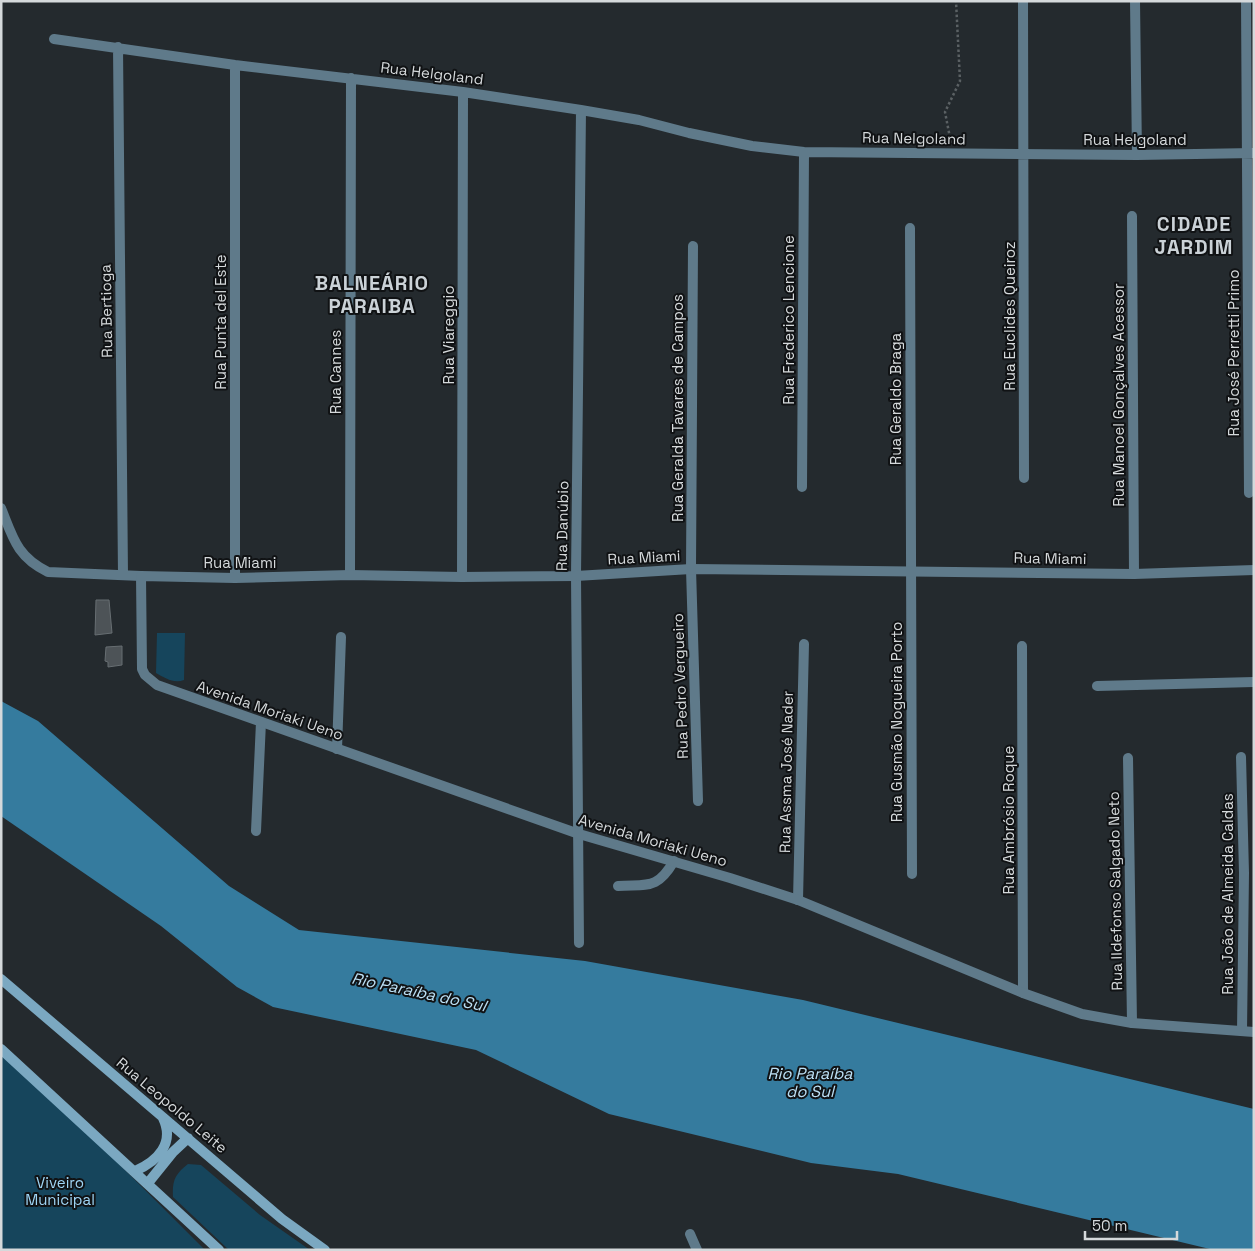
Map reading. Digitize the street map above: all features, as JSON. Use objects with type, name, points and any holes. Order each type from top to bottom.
[{"type":"main road","name":"Rua Leopoldo Leite","points":[[1,980],[282,1219],[325,1250]]},
{"type":"main road","points":[[1,1049],[136,1171],[219,1250]]},
{"type":"main road","points":[[162,1115],[168,1128],[168,1142]]},
{"type":"main road","points":[[136,1171],[150,1163],[168,1142],[186,1136]]},
{"type":"main road","points":[[148,1183],[186,1136]]},
{"type":"street","name":"Rua Euclides Queiroz","points":[[1023,1],[1024,478]]},
{"type":"street","points":[[1136,1],[1137,155]]},
{"type":"street","name":"Rua José Perretti Primo","points":[[1246,1],[1250,153],[1249,493]]},
{"type":"street","name":"Rua Helgoland","points":[[54,39],[235,65],[464,92],[639,120],[689,134],[752,146],[804,152]]},
{"type":"street","name":"Rua Bertioga","points":[[118,47],[123,575]]},
{"type":"street","name":"Rua Punta del Este","points":[[235,65],[235,578]]},
{"type":"street","name":"Rua Cannes","points":[[350,575],[351,78]]},
{"type":"street","name":"Rua Viareggio","points":[[462,578],[464,92]]},
{"type":"street","name":"Rua Danúbio","points":[[579,943],[576,576],[581,110]]},
{"type":"street","name":"Rua Nelgoland","points":[[804,152],[1024,154]]},
{"type":"street","name":"Rua Frederico Lencione","points":[[802,487],[804,152]]},
{"type":"street","name":"Rua Helgoland","points":[[1024,154],[1250,153]]},
{"type":"street","name":"Rua Manoel Gonçalves Acessor","points":[[1132,216],[1134,574]]},
{"type":"street","name":"Rua Geraldo Braga","points":[[910,228],[911,570]]},
{"type":"street","name":"Rua Geralda Tavares de Campos","points":[[691,570],[694,246]]},
{"type":"street","name":"Rua Miami","points":[[1,508],[17,548],[37,567],[48,572],[235,578],[350,575],[462,578],[576,576],[691,570],[911,570],[1134,574],[1254,570]]},
{"type":"street","name":"Rua Pedro Vergueiro","points":[[691,570],[698,801]]},
{"type":"street","name":"Rua Gusmão Nogueira Porto","points":[[911,570],[912,874]]},
{"type":"street","name":"Avenida Moriaki Ueno","points":[[141,576],[142,669],[145,676],[157,685],[579,834],[674,861],[798,900],[1023,993],[1082,1014],[1132,1022],[1254,1032]]},
{"type":"street","points":[[337,749],[341,637]]},
{"type":"street","name":"Rua Assma José Nader","points":[[798,900],[804,644]]},
{"type":"street","name":"Rua Ambrósio Roque","points":[[1022,646],[1023,993]]},
{"type":"street","points":[[1097,686],[1254,682]]},
{"type":"street","points":[[256,831],[261,722]]},
{"type":"street","name":"Rua João de Almeida Caldas","points":[[1241,756],[1244,873],[1242,1031]]},
{"type":"street","name":"Rua Ildefonso Salgado Neto","points":[[1128,758],[1132,1022]]},
{"type":"street","points":[[618,886],[660,881],[674,861]]},
{"type":"street","points":[[690,1234],[697,1250]]},
{"type":"path","points":[[954,154],[947,131],[945,112],[960,80],[956,1]]},
{"type":"green space","points":[[157,633],[185,633],[184,680],[173,681],[156,673]]},
{"type":"green space","name":"Viveiro Municipal","points":[[1,1051],[37,1082],[205,1250],[1,1250]]},
{"type":"green space","points":[[188,1164],[201,1165],[260,1215],[310,1250],[229,1250],[173,1197],[175,1178]]},
{"type":"water","name":"Rio Paraíba do Sul","points":[[1,701],[38,721],[229,886],[299,930],[585,961],[803,1000],[1254,1109],[1254,1250],[1214,1250],[898,1174],[811,1163],[609,1114],[476,1050],[273,1007],[237,987],[161,926],[1,816]]},
{"type":"building","points":[[96,600],[109,600],[112,633],[95,635]]},
{"type":"building","points":[[122,646],[122,665],[108,667],[108,662],[105,661],[106,647]]},
{"type":"district","name":"CIDADE JARDIM","points":[[1194,236]]},
{"type":"district","name":"BALNEÁRIO PARAIBA","points":[[372,294]]}]
